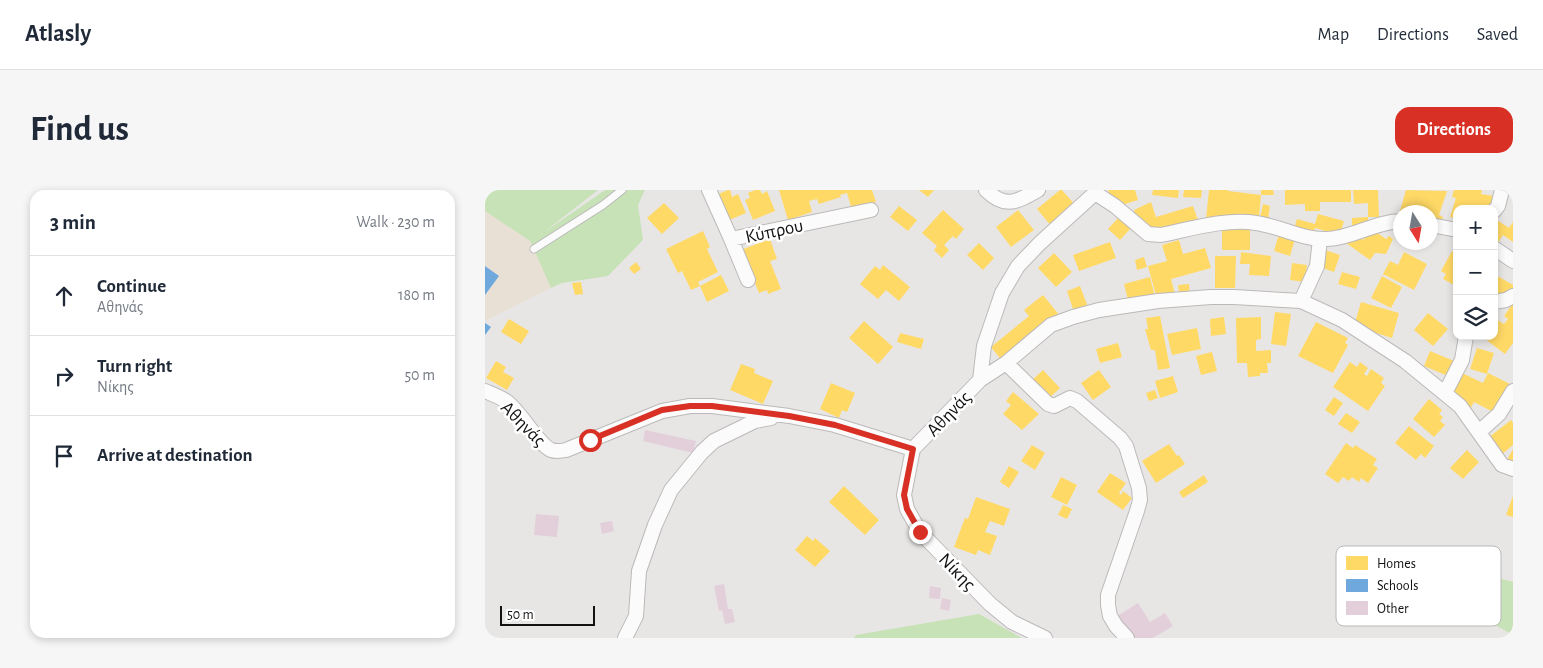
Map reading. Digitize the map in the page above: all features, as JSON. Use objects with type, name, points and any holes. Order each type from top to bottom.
[{"type":"street","name":"Κύπρου","points":[[709,190],[731,239],[871,210]]},
{"type":"street","points":[[986,190],[997,198],[1008,202],[1019,200],[1038,190]]},
{"type":"street","points":[[1498,206],[1503,190]]},
{"type":"street","points":[[1095,191],[1148,234],[1161,235],[1243,222],[1271,226],[1319,239],[1331,239],[1379,224],[1393,222]]},
{"type":"street","name":"Αθηνάς","points":[[485,391],[506,400],[545,446],[558,452],[662,410],[690,406],[712,406],[789,416],[835,425],[913,449],[980,380],[984,346],[1002,293],[1018,266],[1095,191]]},
{"type":"street","points":[[1438,226],[1453,229]]},
{"type":"street","points":[[731,239],[748,280]]},
{"type":"street","points":[[1301,301],[1317,266],[1319,239]]},
{"type":"street","points":[[1497,250],[1513,261]]},
{"type":"street","points":[[1498,301],[1513,296]]},
{"type":"street","points":[[980,380],[1006,363],[1051,325],[1073,316],[1157,301],[1211,297],[1301,301],[1342,320],[1405,361],[1460,406],[1502,465],[1513,470]]},
{"type":"street","points":[[1445,393],[1462,360],[1465,340]]},
{"type":"street","points":[[1006,363],[1048,404],[1054,406],[1070,398],[1077,401],[1120,438],[1126,446],[1139,488],[1140,500],[1108,595],[1108,605],[1110,616],[1127,638]]},
{"type":"street","points":[[1479,432],[1499,414],[1513,391]]},
{"type":"street","points":[[625,638],[636,616],[639,571],[655,525],[671,490],[702,452],[714,442],[755,421],[789,416]]},
{"type":"street","name":"Νίκης","points":[[913,449],[904,495],[907,509],[920,532],[990,604],[1012,622],[1045,638]]},
{"type":"lane","points":[[534,249],[603,205],[622,190]]},
{"type":"shaded area","points":[[485,211],[530,241],[551,288],[485,321]]},
{"type":"green space","points":[[485,190],[598,190],[543,233],[605,190],[645,190],[638,205],[643,240],[608,276],[562,283],[551,288],[530,241],[485,211]]},
{"type":"green space","points":[[1501,579],[1513,582],[1513,635],[1497,626],[1501,626]]},
{"type":"green space","points":[[979,614],[1022,638],[854,638],[856,635]]},
{"type":"building: Homes","points":[[730,190],[732,197],[738,194],[746,213],[727,221],[716,195]]},
{"type":"building: Homes","points":[[760,190],[762,194],[767,191],[775,211],[753,220],[745,200],[750,198],[748,193]]},
{"type":"building: Homes","points":[[779,190],[872,190],[876,202],[852,210],[847,193],[840,195],[841,197],[819,204],[817,199],[809,201],[812,212],[788,220]]},
{"type":"building: Homes","points":[[919,190],[934,190],[928,197]]},
{"type":"building: Homes","points":[[1060,190],[1077,207],[1052,227],[1037,209]]},
{"type":"building: Homes","points":[[1108,190],[1135,190],[1138,200],[1122,205],[1113,203]]},
{"type":"building: Homes","points":[[1153,190],[1179,190],[1178,198],[1152,195]]},
{"type":"building: Homes","points":[[1184,190],[1202,190],[1201,198],[1183,197]]},
{"type":"building: Homes","points":[[1209,190],[1228,190],[1261,195],[1259,217],[1206,219]]},
{"type":"building: Homes","points":[[1261,190],[1273,190],[1274,195],[1261,195]]},
{"type":"building: Homes","points":[[1285,190],[1351,190],[1351,202],[1320,202],[1320,211],[1305,211],[1305,204],[1285,205]]},
{"type":"building: Homes","points":[[1353,190],[1378,190],[1379,217],[1368,217],[1368,203],[1354,204]]},
{"type":"building: Homes","points":[[1406,190],[1447,191],[1439,215],[1443,217],[1441,223],[1438,222],[1438,205],[1402,205]]},
{"type":"building: Homes","points":[[1454,190],[1482,190],[1481,194],[1494,196],[1492,205],[1454,205],[1456,198],[1452,197]]},
{"type":"building: Homes","points":[[1151,202],[1156,217],[1193,206],[1199,223],[1151,232],[1135,214],[1134,210]]},
{"type":"building: Homes","points":[[664,203],[679,218],[662,234],[647,218]]},
{"type":"building: Homes","points":[[1263,204],[1270,206],[1268,220],[1260,218]]},
{"type":"building: Homes","points":[[899,206],[917,220],[908,231],[890,217]]},
{"type":"building: Homes","points":[[943,210],[964,229],[956,239],[953,236],[944,245],[949,250],[942,258],[934,250],[937,246],[922,233]]},
{"type":"building: Homes","points":[[1018,210],[1034,230],[1011,247],[996,227]]},
{"type":"building: Homes","points":[[1318,214],[1344,221],[1340,235],[1315,228],[1313,235],[1294,229],[1297,219],[1315,224]]},
{"type":"building: Homes","points":[[1119,217],[1131,228],[1120,240],[1108,229]]},
{"type":"building: Homes","points":[[1368,217],[1368,225],[1352,225],[1352,218]]},
{"type":"building: Homes","points":[[1498,221],[1509,228],[1513,222],[1513,242],[1503,235],[1498,243]]},
{"type":"building: Homes","points":[[1222,229],[1250,229],[1250,250],[1222,250]]},
{"type":"building: Homes","points":[[1372,229],[1386,239],[1389,236],[1393,239],[1386,254],[1375,253],[1370,260],[1346,243],[1354,233],[1363,240]]},
{"type":"building: Homes","points":[[703,231],[710,247],[707,249],[718,272],[698,282],[700,286],[691,290],[682,271],[678,273],[666,249]]},
{"type":"building: Homes","points":[[1279,234],[1295,239],[1290,256],[1274,251]]},
{"type":"building: Homes","points":[[770,239],[777,259],[770,261],[781,289],[768,294],[767,290],[759,293],[741,250]]},
{"type":"building: Homes","points":[[1179,240],[1183,254],[1205,248],[1211,268],[1171,279],[1175,294],[1157,299],[1148,266],[1167,261],[1162,245]]},
{"type":"building: Homes","points":[[1110,242],[1116,258],[1079,271],[1073,255]]},
{"type":"building: Homes","points":[[979,243],[994,258],[983,270],[967,255]]},
{"type":"building: Homes","points":[[1325,250],[1340,255],[1334,272],[1320,267]]},
{"type":"building: Homes","points":[[1453,251],[1453,284],[1443,279],[1446,274],[1441,271]]},
{"type":"building: Homes","points":[[1241,252],[1271,256],[1269,276],[1249,275],[1250,264],[1240,264]]},
{"type":"building: Homes","points":[[1404,252],[1427,264],[1414,290],[1383,274],[1390,261],[1398,265]]},
{"type":"building: Homes","points":[[1054,253],[1072,272],[1056,287],[1038,268]]},
{"type":"building: Homes","points":[[1215,256],[1236,256],[1235,288],[1215,288]]},
{"type":"building: Homes","points":[[1144,257],[1147,267],[1137,270],[1135,260]]},
{"type":"building: Homes","points":[[636,262],[641,269],[634,274],[629,268]]},
{"type":"building: Homes","points":[[1292,263],[1307,265],[1305,282],[1290,280]]},
{"type":"building: Homes","points":[[883,265],[910,287],[899,301],[886,290],[878,299],[860,284],[875,266],[880,270]]},
{"type":"building: Homes","points":[[1342,272],[1360,277],[1356,289],[1338,284]]},
{"type":"building: Homes","points":[[721,275],[729,291],[707,302],[700,286]]},
{"type":"building: Homes","points":[[1382,276],[1402,287],[1391,308],[1371,298]]},
{"type":"building: Homes","points":[[1498,276],[1513,285],[1513,293],[1498,300]]},
{"type":"building: Homes","points":[[1150,277],[1155,297],[1129,304],[1124,284]]},
{"type":"building: Homes","points":[[581,282],[583,294],[575,295],[572,283]]},
{"type":"building: Homes","points":[[1189,284],[1190,296],[1180,298],[1178,285]]},
{"type":"building: Homes","points":[[1080,286],[1089,310],[1075,315],[1067,291]]},
{"type":"building: Homes","points":[[1043,295],[1060,316],[1003,362],[991,347],[1029,316],[1024,310]]},
{"type":"building: Homes","points":[[1361,302],[1399,313],[1392,338],[1354,326]]},
{"type":"building: Homes","points":[[1513,303],[1513,343],[1505,354],[1486,340],[1498,340],[1498,320],[1504,324],[1508,319],[1504,316]]},
{"type":"building: Homes","points":[[1275,312],[1291,314],[1286,346],[1271,344]]},
{"type":"building: Homes","points":[[1428,313],[1448,329],[1433,346],[1414,330]]},
{"type":"building: Homes","points":[[1160,316],[1170,368],[1158,370],[1155,350],[1151,350],[1145,329],[1148,329],[1146,318]]},
{"type":"building: Homes","points":[[1224,317],[1226,334],[1211,336],[1210,319]]},
{"type":"building: Homes","points":[[1261,317],[1261,339],[1256,340],[1256,351],[1271,350],[1271,363],[1267,363],[1268,373],[1260,373],[1260,376],[1248,377],[1247,363],[1237,363],[1236,318]]},
{"type":"building: Homes","points":[[509,319],[529,331],[521,344],[501,332]]},
{"type":"building: Homes","points":[[864,321],[893,347],[878,364],[849,338]]},
{"type":"building: Homes","points":[[1316,322],[1348,338],[1345,343],[1348,345],[1333,373],[1298,356]]},
{"type":"building: Homes","points":[[1197,328],[1201,349],[1172,355],[1167,334]]},
{"type":"building: Homes","points":[[900,333],[924,339],[921,349],[897,342]]},
{"type":"building: Homes","points":[[1118,343],[1122,357],[1100,363],[1096,349]]},
{"type":"building: Homes","points":[[1477,348],[1494,353],[1487,374],[1470,369]]},
{"type":"building: Homes","points":[[1430,351],[1454,361],[1448,376],[1424,366]]},
{"type":"building: Homes","points":[[1212,352],[1217,371],[1201,375],[1196,356]]},
{"type":"building: Homes","points":[[496,361],[506,367],[503,372],[514,378],[507,390],[486,378]]},
{"type":"building: Homes","points":[[1350,362],[1357,367],[1360,362],[1368,368],[1364,374],[1367,376],[1371,369],[1384,378],[1381,383],[1385,386],[1368,411],[1333,387]]},
{"type":"building: Homes","points":[[741,364],[755,369],[754,373],[773,381],[763,404],[730,390]]},
{"type":"building: Homes","points":[[1043,370],[1060,388],[1046,401],[1029,383]]},
{"type":"building: Homes","points":[[1099,370],[1111,387],[1093,400],[1081,383]]},
{"type":"building: Homes","points":[[1462,373],[1483,383],[1488,373],[1510,384],[1495,413],[1474,402],[1470,409],[1451,394]]},
{"type":"building: Homes","points":[[1173,376],[1178,392],[1160,398],[1155,381]]},
{"type":"building: Homes","points":[[831,383],[855,393],[847,412],[842,410],[839,418],[820,409]]},
{"type":"building: Homes","points":[[1155,390],[1158,398],[1149,401],[1146,393]]},
{"type":"building: Homes","points":[[1013,392],[1039,414],[1022,430],[1003,414],[1011,405],[1006,401]]},
{"type":"building: Homes","points":[[1334,397],[1343,403],[1334,416],[1325,410]]},
{"type":"building: Homes","points":[[1429,399],[1442,410],[1439,414],[1443,417],[1440,421],[1445,425],[1434,437],[1413,419]]},
{"type":"building: Homes","points":[[1346,413],[1360,422],[1352,433],[1338,424]]},
{"type":"building: Homes","points":[[1511,420],[1513,423],[1513,445],[1501,455],[1488,438]]},
{"type":"building: Homes","points":[[1409,426],[1434,446],[1425,458],[1421,454],[1416,460],[1395,443]]},
{"type":"building: Homes","points":[[1346,443],[1353,448],[1355,445],[1377,459],[1373,465],[1378,468],[1368,483],[1361,478],[1359,482],[1352,477],[1349,481],[1343,477],[1338,483],[1325,474]]},
{"type":"building: Homes","points":[[1169,444],[1185,464],[1156,483],[1142,461]]},
{"type":"building: Homes","points":[[1032,445],[1045,453],[1035,470],[1021,461]]},
{"type":"building: Homes","points":[[1513,449],[1513,466],[1506,462]]},
{"type":"building: Homes","points":[[1467,450],[1479,462],[1463,479],[1450,468]]},
{"type":"building: Homes","points":[[1009,466],[1019,472],[1009,488],[1000,482]]},
{"type":"building: Homes","points":[[1110,473],[1126,483],[1119,493],[1121,495],[1123,491],[1132,498],[1123,510],[1097,492]]},
{"type":"building: Homes","points":[[1204,475],[1208,482],[1183,498],[1179,492]]},
{"type":"building: Homes","points":[[1061,477],[1077,485],[1067,505],[1051,497]]},
{"type":"building: Homes","points":[[844,486],[879,520],[865,535],[829,502]]},
{"type":"building: Homes","points":[[1513,496],[1513,517],[1506,515]]},
{"type":"building: Homes","points":[[976,497],[1010,509],[1004,526],[990,521],[985,532],[997,536],[990,555],[978,550],[976,555],[954,547],[965,518],[968,519]]},
{"type":"building: Homes","points":[[1063,505],[1072,509],[1067,519],[1058,515]]},
{"type":"building: Homes","points":[[807,536],[813,541],[815,538],[830,551],[815,567],[795,550]]},
{"type":"building: Schools","points":[[485,266],[499,276],[485,295]]},
{"type":"building: Schools","points":[[485,323],[491,327],[485,335]]},
{"type":"building: Other","points":[[645,430],[696,441],[693,453],[643,441]]},
{"type":"building: Other","points":[[536,514],[559,516],[557,537],[534,535]]},
{"type":"building: Other","points":[[612,521],[614,531],[602,534],[600,523]]},
{"type":"building: Other","points":[[724,584],[728,609],[732,609],[735,622],[725,624],[722,610],[719,611],[714,586]]},
{"type":"building: Other","points":[[930,586],[941,588],[940,599],[929,598]]},
{"type":"building: Other","points":[[942,598],[951,600],[949,611],[940,609]]},
{"type":"building: Other","points":[[1138,603],[1150,622],[1165,613],[1173,626],[1153,638],[1134,638],[1114,618]]},
{"type":"route","points":[[590,440],[662,410],[690,406],[712,406],[789,416],[835,425],[913,449],[904,495],[907,509],[920,532]]}]
